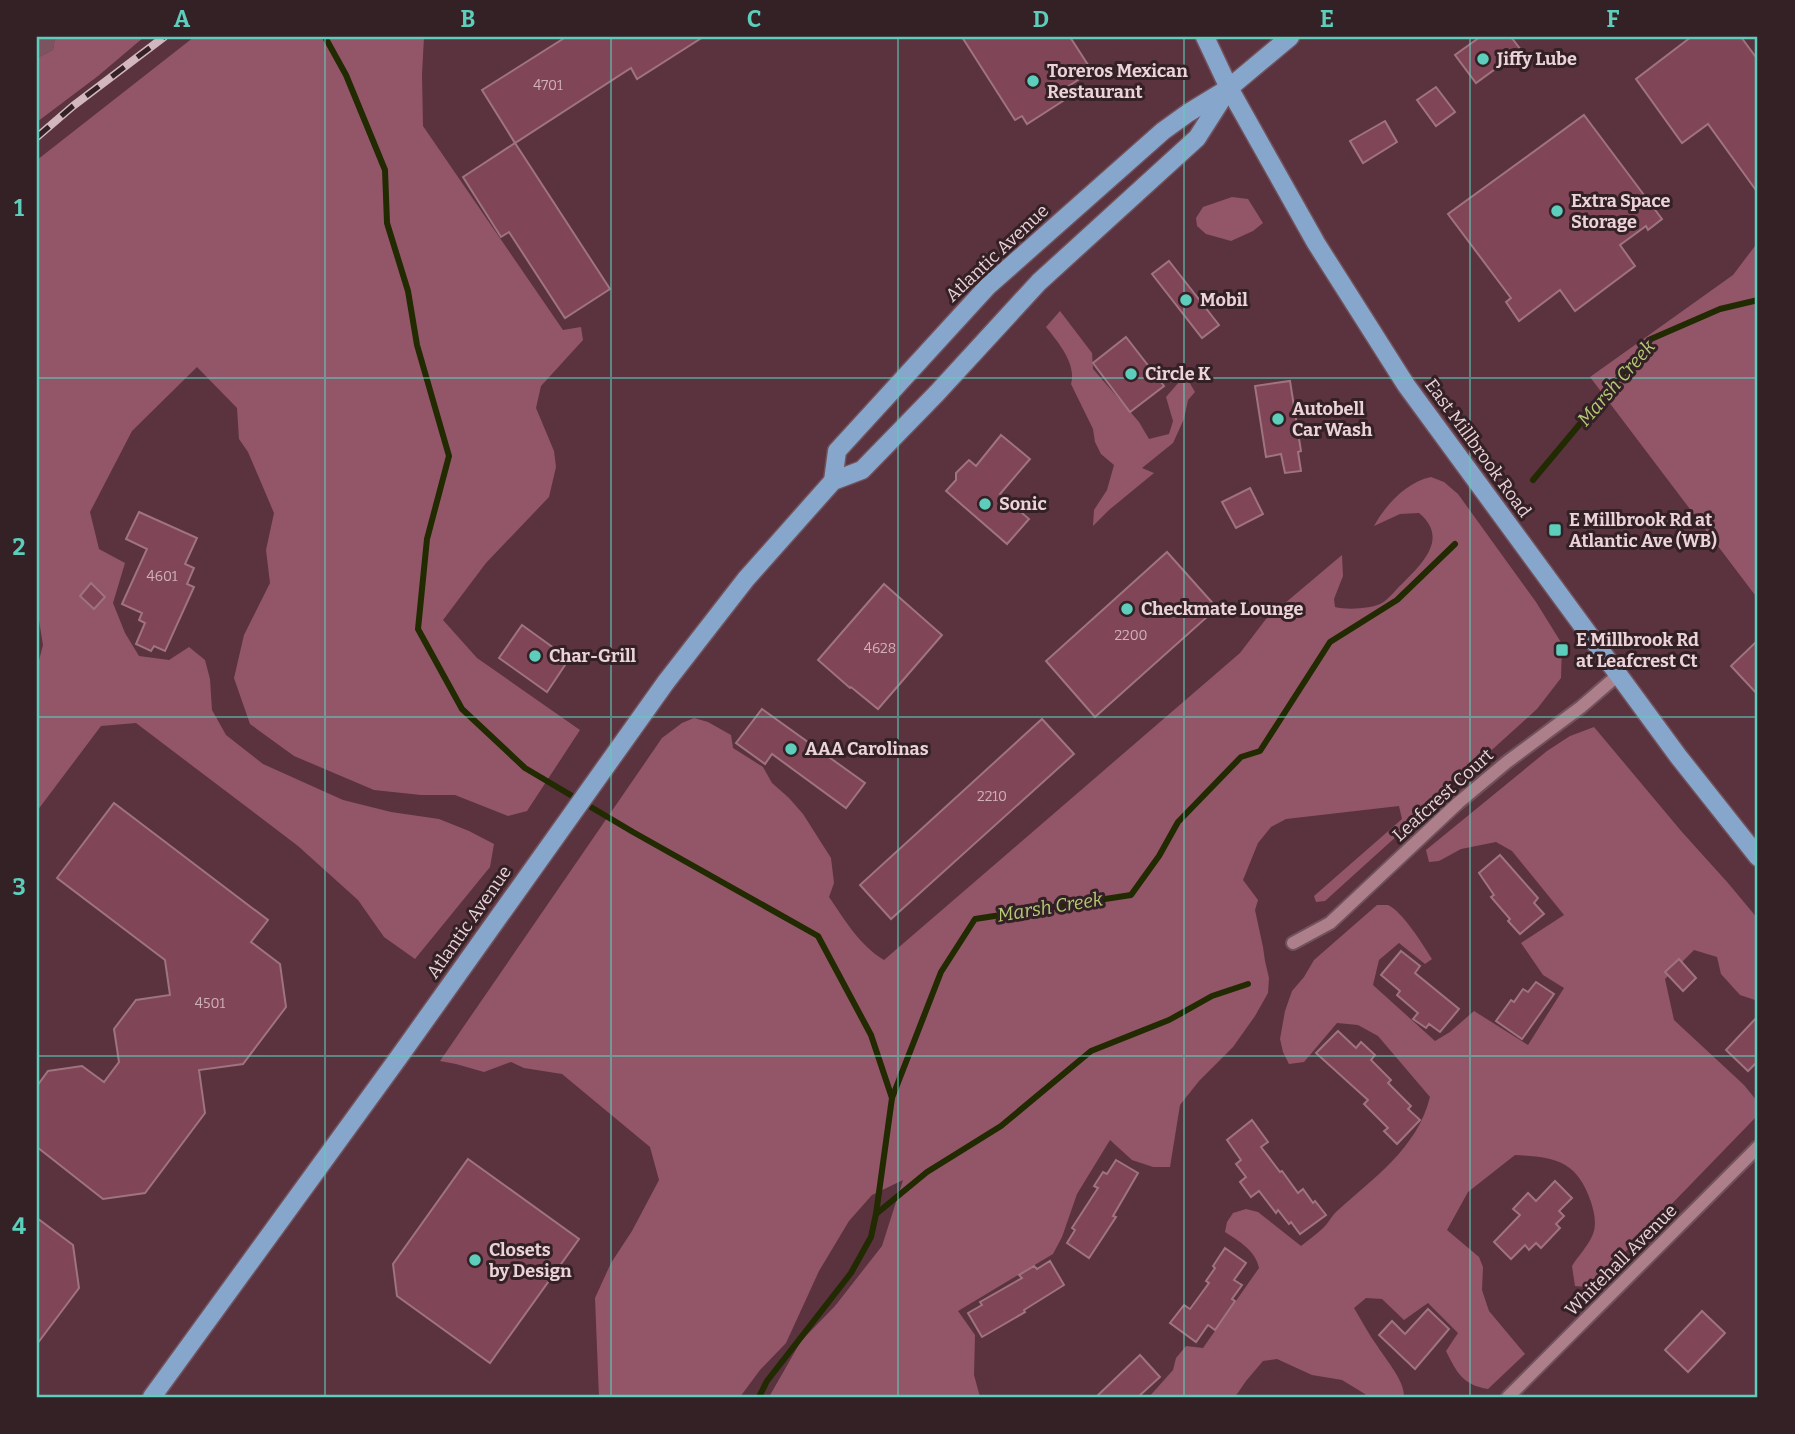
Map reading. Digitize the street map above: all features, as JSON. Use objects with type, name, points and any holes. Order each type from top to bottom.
[{"type":"main road","name":"East Millbrook Road","points":[[1205,37],[1229,88],[1316,243],[1406,384],[1678,756],[1758,857]]},
{"type":"main road","name":"Atlantic Avenue","points":[[834,481],[837,451],[988,286],[1163,131],[1229,88],[1290,37]]},
{"type":"main road","name":"Atlantic Avenue","points":[[152,1397],[696,642],[746,579],[834,481],[862,470],[1039,282],[1197,138],[1229,88]]},
{"type":"street","name":"Leafcrest Court","points":[[1293,943],[1330,923],[1458,803],[1618,675]]},
{"type":"street","name":"Whitehall Avenue","points":[[1508,1397],[1758,1147]]},
{"type":"shaded area","points":[[37,37],[55,37],[53,50],[37,58]]},
{"type":"shaded area","points":[[55,37],[144,37],[37,122],[37,58],[53,50]]},
{"type":"shaded area","points":[[194,37],[424,37],[423,126],[563,330],[581,327],[583,340],[541,386],[536,408],[554,451],[556,467],[549,497],[486,563],[443,620],[477,658],[580,730],[527,811],[508,816],[455,795],[374,790],[294,756],[250,724],[234,678],[244,635],[270,583],[266,550],[274,513],[248,452],[239,439],[237,408],[197,367],[132,431],[90,512],[99,549],[125,563],[113,603],[125,633],[139,656],[169,660],[189,647],[205,660],[210,679],[212,710],[226,735],[263,764],[343,800],[391,812],[439,819],[494,844],[490,867],[415,959],[384,937],[358,900],[298,846],[136,723],[101,726],[37,811],[37,668],[43,645],[37,608],[37,160]]},
{"type":"shaded area","points":[[1232,197],[1248,199],[1263,223],[1231,241],[1206,234],[1197,226],[1196,218],[1203,207]]},
{"type":"shaded area","points":[[1758,242],[1758,599],[1590,377],[1733,275]]},
{"type":"shaded area","points":[[1060,311],[1092,353],[1093,369],[1139,422],[1149,439],[1169,434],[1173,421],[1166,397],[1179,382],[1188,380],[1195,392],[1188,400],[1184,419],[1173,443],[1142,468],[1154,473],[1093,526],[1094,510],[1107,490],[1114,465],[1101,454],[1095,442],[1093,429],[1071,384],[1069,361],[1046,327]]},
{"type":"shaded area","points":[[1431,477],[1444,482],[1458,494],[1536,602],[1562,644],[1561,678],[1537,709],[1325,901],[1316,902],[1314,896],[1402,819],[1399,806],[1286,819],[1271,827],[1258,843],[1243,880],[1258,900],[1255,910],[1269,978],[1268,993],[1233,1047],[1199,1081],[1180,1105],[1170,1167],[1153,1167],[1132,1160],[1110,1140],[1077,1194],[1053,1254],[958,1311],[975,1335],[974,1375],[980,1397],[769,1397],[801,1341],[835,1306],[882,1246],[903,1180],[872,1195],[849,1221],[819,1271],[786,1343],[760,1370],[740,1397],[599,1397],[595,1298],[611,1263],[632,1231],[659,1180],[650,1147],[562,1074],[524,1068],[511,1062],[484,1072],[440,1061],[662,738],[682,723],[694,718],[708,722],[731,735],[733,748],[763,767],[772,783],[803,814],[831,858],[834,883],[829,897],[860,940],[884,960],[1240,653],[1266,619],[1342,555],[1343,576],[1334,599],[1335,607],[1366,608],[1387,599],[1425,559],[1430,550],[1432,532],[1428,522],[1419,513],[1400,514],[1374,526],[1398,495]]},
{"type":"shaded area","points":[[1594,727],[1758,919],[1758,1001],[1740,995],[1721,974],[1717,957],[1694,950],[1665,979],[1674,1020],[1744,1085],[1757,1101],[1756,1117],[1599,1279],[1587,1287],[1575,1286],[1572,1266],[1591,1238],[1595,1218],[1585,1188],[1571,1169],[1541,1157],[1515,1155],[1468,1192],[1447,1230],[1479,1257],[1483,1267],[1482,1290],[1489,1311],[1525,1354],[1488,1389],[1472,1384],[1458,1372],[1446,1351],[1458,1333],[1428,1303],[1404,1320],[1382,1299],[1366,1298],[1354,1308],[1398,1378],[1404,1397],[1367,1397],[1342,1380],[1312,1375],[1277,1359],[1263,1361],[1235,1397],[1149,1397],[1173,1370],[1176,1358],[1186,1346],[1203,1348],[1259,1268],[1251,1252],[1225,1232],[1233,1213],[1246,1209],[1258,1212],[1301,1246],[1392,1161],[1415,1132],[1424,1115],[1430,1097],[1378,1036],[1358,1025],[1337,1023],[1304,1062],[1289,1064],[1280,1039],[1285,1011],[1292,991],[1314,960],[1377,905],[1388,905],[1406,921],[1432,959],[1425,964],[1399,943],[1379,960],[1373,985],[1435,1041],[1474,1011],[1528,1045],[1564,988],[1543,975],[1521,943],[1564,915],[1512,851],[1496,842],[1461,849],[1439,861],[1429,862],[1426,850],[1547,751],[1570,736]]},
{"type":"building","points":[[566,37],[703,37],[637,79],[631,68],[515,143],[482,90]]},
{"type":"building","name":"Toreros Mexican Restaurant","points":[[962,37],[1070,37],[1092,71],[1061,91],[1066,99],[1027,124],[1022,116],[1015,120]]},
{"type":"building","name":"Jiffy Lube","points":[[1480,37],[1511,37],[1521,50],[1476,83],[1455,55]]},
{"type":"building","points":[[1691,37],[1741,37],[1758,60],[1758,193],[1708,124],[1682,143],[1636,79]]},
{"type":"building","points":[[1436,87],[1455,112],[1436,126],[1417,100]]},
{"type":"building","points":[[1584,115],[1662,219],[1648,230],[1646,226],[1620,245],[1635,266],[1575,311],[1560,290],[1519,321],[1506,302],[1511,298],[1448,214]]},
{"type":"building","points":[[1385,121],[1397,142],[1363,163],[1350,141]]},
{"type":"building","points":[[515,143],[610,289],[565,318],[509,232],[501,237],[463,177]]},
{"type":"building","name":"Mobil","points":[[1169,261],[1219,325],[1202,338],[1152,274]]},
{"type":"building","points":[[1126,337],[1164,386],[1130,412],[1093,363]]},
{"type":"building","name":"Autobell Car Wash","points":[[1290,381],[1301,451],[1298,452],[1301,471],[1285,473],[1281,454],[1266,457],[1255,386]]},
{"type":"building","points":[[1001,435],[1030,459],[1000,494],[1029,519],[1007,544],[946,491],[956,480],[956,473],[969,460],[976,466]]},
{"type":"building","points":[[1250,488],[1263,514],[1236,528],[1222,502]]},
{"type":"building","points":[[139,512],[197,538],[185,564],[194,568],[187,584],[194,587],[165,651],[154,646],[151,651],[136,644],[145,623],[139,620],[142,613],[122,604],[147,549],[126,539]]},
{"type":"building","points":[[1167,552],[1217,608],[1095,717],[1046,661]]},
{"type":"building","points":[[91,583],[105,597],[94,609],[80,596]]},
{"type":"building","points":[[884,584],[942,635],[878,709],[818,660]]},
{"type":"building","points":[[522,625],[569,659],[547,692],[499,658]]},
{"type":"building","points":[[1758,640],[1758,695],[1731,666]]},
{"type":"building","points":[[762,709],[865,783],[846,808],[772,754],[765,764],[736,743]]},
{"type":"building","points":[[1042,719],[1074,754],[891,919],[860,885]]},
{"type":"building","points":[[114,803],[268,920],[251,942],[280,964],[286,1007],[243,1064],[199,1070],[205,1113],[145,1193],[103,1199],[37,1147],[37,1086],[48,1071],[82,1066],[104,1082],[119,1062],[114,1029],[136,1000],[170,995],[165,960],[57,878]]},
{"type":"building","points":[[1500,855],[1538,898],[1534,903],[1544,914],[1520,934],[1491,897],[1494,895],[1479,873]]},
{"type":"building","points":[[1401,951],[1420,966],[1415,973],[1459,1009],[1440,1032],[1429,1024],[1426,1028],[1413,1019],[1418,1013],[1397,995],[1400,991],[1381,975]]},
{"type":"building","points":[[1679,959],[1696,978],[1683,991],[1665,972]]},
{"type":"building","points":[[1536,982],[1554,994],[1522,1039],[1496,1021],[1511,1000],[1514,1002],[1523,989],[1528,992]]},
{"type":"building","points":[[1758,1016],[1758,1061],[1748,1071],[1726,1050]]},
{"type":"building","points":[[1338,1031],[1356,1048],[1361,1042],[1375,1055],[1371,1060],[1391,1080],[1388,1083],[1411,1106],[1408,1109],[1420,1120],[1397,1144],[1384,1131],[1388,1128],[1364,1104],[1368,1100],[1316,1053]]},
{"type":"building","points":[[1252,1120],[1268,1142],[1261,1147],[1280,1172],[1282,1171],[1298,1193],[1303,1189],[1326,1215],[1300,1234],[1278,1210],[1276,1213],[1259,1191],[1251,1197],[1240,1182],[1246,1177],[1236,1164],[1241,1160],[1227,1140]]},
{"type":"building","points":[[468,1159],[579,1239],[490,1363],[397,1296],[393,1264]]},
{"type":"building","points":[[1116,1160],[1138,1173],[1113,1216],[1116,1217],[1089,1258],[1067,1243],[1075,1230],[1072,1228],[1098,1188],[1094,1186],[1103,1172],[1107,1174]]},
{"type":"building","points":[[1555,1181],[1572,1198],[1559,1211],[1564,1216],[1556,1224],[1560,1228],[1541,1248],[1536,1243],[1529,1250],[1525,1245],[1511,1259],[1494,1242],[1520,1215],[1513,1209],[1528,1193],[1536,1201]]},
{"type":"building","points":[[37,1218],[73,1245],[79,1288],[37,1344]]},
{"type":"building","points":[[1225,1248],[1246,1263],[1234,1280],[1242,1285],[1232,1299],[1235,1301],[1215,1330],[1208,1325],[1196,1342],[1170,1323],[1184,1305],[1190,1309],[1209,1283],[1206,1281]]},
{"type":"building","points":[[1050,1261],[1064,1285],[982,1337],[968,1313],[982,1305],[980,1302],[1022,1278],[1019,1275]]},
{"type":"building","points":[[1428,1309],[1449,1329],[1415,1369],[1379,1335],[1392,1321],[1405,1334]]},
{"type":"building","points":[[1702,1311],[1725,1333],[1688,1372],[1665,1350]]},
{"type":"building","points":[[1140,1355],[1160,1377],[1138,1397],[1096,1397]]},
{"type":"waterway","points":[[325,37],[346,75],[385,170],[387,223],[408,291],[417,345],[449,456],[427,539],[418,629],[462,709],[525,768],[818,936],[871,1035],[892,1098]]},
{"type":"waterway","name":"Marsh Creek","points":[[1533,480],[1651,339],[1720,309],[1758,300]]},
{"type":"waterway","name":"Marsh Creek","points":[[759,1397],[767,1381],[851,1273],[871,1237],[892,1098],[941,972],[975,919],[1131,895],[1159,856],[1178,822],[1241,757],[1260,751],[1330,642],[1397,600],[1455,544]]},
{"type":"waterway","points":[[876,1214],[927,1172],[1001,1126],[1091,1051],[1169,1020],[1212,996],[1248,984]]},
{"type":"railway","points":[[37,137],[164,37]]},
{"type":"place","name":"Jiffy Lube","points":[[1483,59]]},
{"type":"place","name":"Toreros Mexican Restaurant","points":[[1033,81]]},
{"type":"place","name":"Extra Space Storage","points":[[1557,211]]},
{"type":"place","name":"Mobil","points":[[1186,300]]},
{"type":"place","name":"Circle K","points":[[1131,374]]},
{"type":"place","name":"Autobell Car Wash","points":[[1278,419]]},
{"type":"place","name":"Sonic","points":[[985,504]]},
{"type":"place","name":"E Millbrook Rd at Atlantic Ave (WB)","points":[[1555,530]]},
{"type":"place","name":"Checkmate Lounge","points":[[1127,609]]},
{"type":"place","name":"E Millbrook Rd at Leafcrest Ct","points":[[1562,650]]},
{"type":"place","name":"Char-Grill","points":[[535,656]]},
{"type":"place","name":"AAA Carolinas","points":[[791,749]]},
{"type":"place","name":"Closets by Design","points":[[475,1260]]}]
